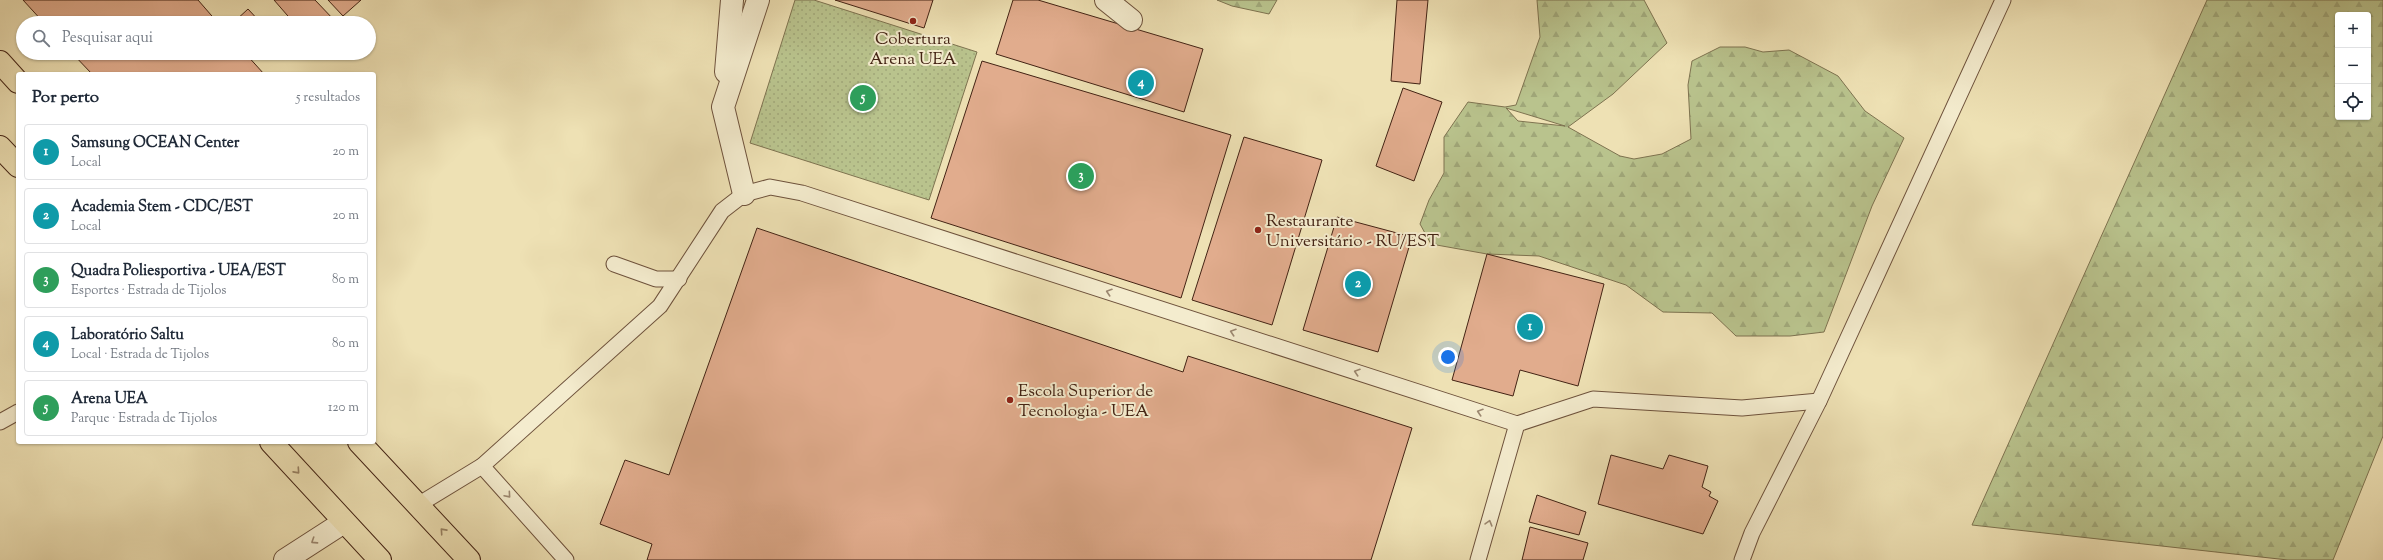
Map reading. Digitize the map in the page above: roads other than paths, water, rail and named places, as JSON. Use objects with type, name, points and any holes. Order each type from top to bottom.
[{"type":"main road","points":[[0,62],[16,80]]},
{"type":"main road","points":[[0,147],[16,164]]},
{"type":"main road","points":[[273,444],[380,560]]},
{"type":"main road","points":[[361,444],[469,560]]},
{"type":"street","points":[[732,0],[723,107],[744,194]]},
{"type":"street","points":[[723,107],[758,0]]},
{"type":"street","points":[[1106,0],[1131,20]]},
{"type":"street","points":[[285,560],[344,522]]},
{"type":"lane","points":[[1742,560],[1752,533],[1819,401],[2003,0]]},
{"type":"lane","points":[[418,504],[482,466],[660,306],[722,211],[744,194],[770,187],[802,193],[1517,424],[1593,399],[1742,408],[1819,401]]},
{"type":"lane","points":[[614,264],[656,279],[679,279]]},
{"type":"lane","points":[[0,422],[16,413]]},
{"type":"lane","points":[[1478,560],[1517,424]]},
{"type":"lane","points":[[482,466],[566,560]]},
{"type":"place","name":"Cobertura Arena UEA","points":[[913,21]]},
{"type":"place","name":"Laboratório Saltu","points":[[1141,83]]},
{"type":"place","name":"Arena UEA","points":[[863,98]]},
{"type":"place","name":"Quadra Poliesportiva - UEA/EST","points":[[1081,176]]},
{"type":"place","name":"Restaurante Universitário - RU/EST","points":[[1258,230]]},
{"type":"place","name":"Academia Stem - CDC/EST","points":[[1358,284]]},
{"type":"place","name":"Samsung OCEAN Center","points":[[1530,327]]},
{"type":"place","name":"Escola Superior de Tecnologia - UEA","points":[[1010,400]]}]
